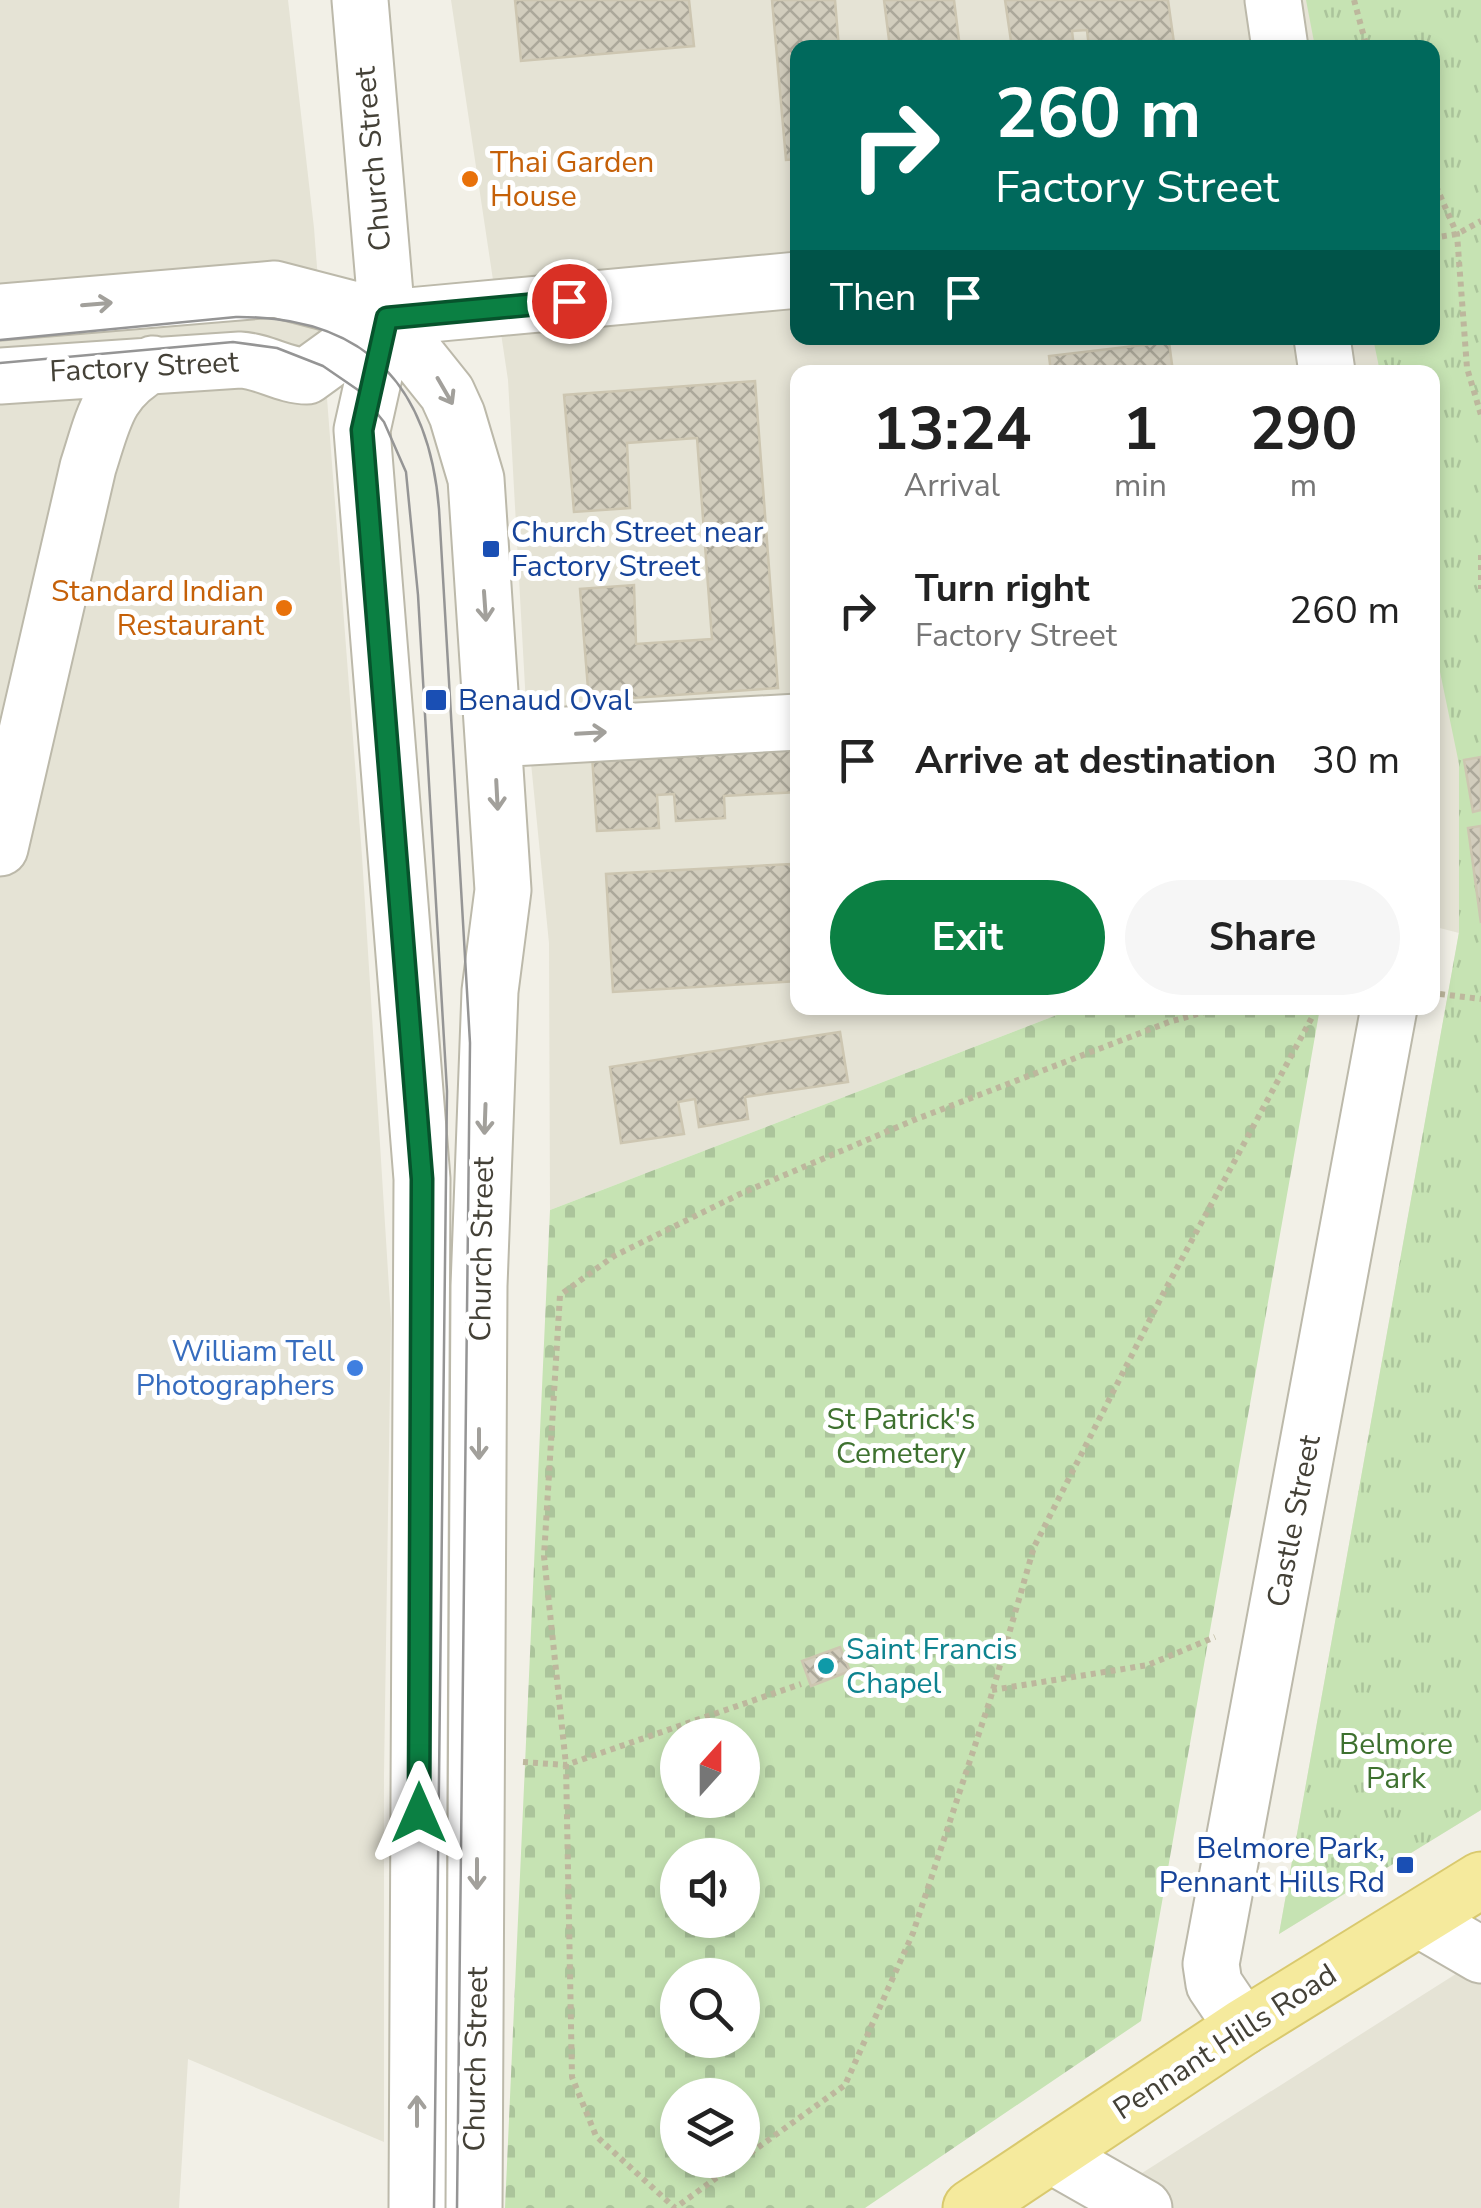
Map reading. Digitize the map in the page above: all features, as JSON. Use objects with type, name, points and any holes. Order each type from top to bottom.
[{"type":"main road","name":"Pennant Hills Road","points":[[971,2208],[1242,2027],[1481,1880]]},
{"type":"street","name":"Church Street","points":[[360,0],[387,318],[362,430],[422,1179],[417,2208]]},
{"type":"street","points":[[1273,0],[1279,40]]},
{"type":"street","points":[[0,312],[275,290],[387,318],[790,281]]},
{"type":"street","name":"Church Street","points":[[387,318],[447,393],[474,468],[502,890],[490,992],[479,1286],[474,2208]]},
{"type":"street","points":[[298,376],[314,373],[387,318]]},
{"type":"street","name":"Factory Street","points":[[11,374],[252,360],[298,376]]},
{"type":"street","points":[[0,848],[88,468],[118,391],[125,381],[153,364]]},
{"type":"street","points":[[11,374],[50,388],[60,400],[88,468]]},
{"type":"street","points":[[298,376],[344,408],[362,430]]},
{"type":"street","points":[[494,739],[790,722]]},
{"type":"street","name":"Castle Street","points":[[1242,2027],[1214,1984],[1211,1964],[1412,1015]]},
{"type":"street","points":[[1420,1919],[1481,1955]]},
{"type":"street","points":[[1051,2154],[1144,2208]]},
{"type":"path","points":[[1354,0],[1364,40]]},
{"type":"path","points":[[1440,195],[1457,234],[1467,368],[1481,415]]},
{"type":"path","points":[[1440,237],[1457,234],[1481,221]]},
{"type":"path","points":[[1481,555],[1481,589]]},
{"type":"path","points":[[1440,1000],[1481,999]]},
{"type":"path","points":[[717,2178],[675,2208],[596,2136],[572,2077],[566,1765],[544,1556],[560,1295],[614,1256],[740,1194],[914,1120],[1194,1015]]},
{"type":"path","points":[[760,2147],[845,2085],[913,1933],[1034,1547],[1313,1015]]},
{"type":"path","points":[[992,1690],[1148,1665],[1215,1638]]},
{"type":"path","points":[[512,1761],[566,1765],[801,1684]]},
{"type":"shaded area","points":[[0,0],[288,0],[314,228],[362,856],[391,1320],[384,1774],[384,2142],[188,2059],[179,2208],[0,2208]]},
{"type":"shaded area","points":[[451,0],[1481,0],[1481,1810],[1279,1934],[1459,933],[1440,928],[1440,365],[790,365],[790,1015],[1057,1015],[550,1210],[549,943],[527,723],[508,380]]},
{"type":"shaded area","points":[[1481,1958],[1481,2208],[1087,2208]]},
{"type":"green space","name":"Belmore Park","points":[[1306,0],[1481,0],[1481,1810],[1279,1934],[1459,932],[1459,764],[1440,672],[1440,365],[1379,365],[1374,345],[1440,345],[1440,40],[1314,40]]},
{"type":"green space","name":"St Patrick's Cemetery","points":[[1057,1015],[1319,1015],[1141,2021],[865,2208],[505,2208],[550,1210]]},
{"type":"building","points":[[515,0],[689,0],[694,46],[521,61]]},
{"type":"building","points":[[772,0],[835,0],[838,40],[790,40],[790,160],[786,160]]},
{"type":"building","points":[[884,0],[954,0],[959,40],[889,40]]},
{"type":"building","points":[[1005,0],[1168,0],[1174,40],[1088,40],[1087,30],[1072,31],[1073,40],[1011,40]]},
{"type":"building","points":[[1169,345],[1172,365],[1050,365],[1049,356]]},
{"type":"building","points":[[755,381],[778,688],[589,701],[580,589],[634,585],[636,644],[712,639],[697,438],[627,443],[630,508],[574,512],[564,395]]},
{"type":"building","points":[[790,743],[790,792],[724,796],[725,818],[676,821],[674,794],[657,795],[659,828],[597,831],[592,755]]},
{"type":"building","points":[[1481,757],[1481,810],[1473,812],[1464,760]]},
{"type":"building","points":[[1481,826],[1481,923],[1468,828]]},
{"type":"building","points":[[790,864],[790,981],[613,992],[606,874]]},
{"type":"building","points":[[840,1032],[848,1082],[745,1097],[748,1119],[699,1127],[695,1099],[678,1102],[684,1134],[621,1143],[610,1067]]},
{"type":"building","name":"Saint Francis Chapel","points":[[840,1647],[850,1671],[811,1686],[802,1661]]},
{"type":"tram line","points":[[0,340],[236,317],[281,320],[320,329],[354,344],[382,366],[404,393],[421,426],[433,465],[439,509],[470,1043],[457,2208]]},
{"type":"tram line","points":[[0,363],[233,342],[277,348],[323,366],[358,390],[384,422],[406,472],[418,595],[447,1091],[434,2208]]},
{"type":"place","name":"Thai Garden House","points":[[470,179]]},
{"type":"place","name":"Church Street near Factory Street","points":[[491,549]]},
{"type":"place","name":"Standard Indian Restaurant","points":[[284,608]]},
{"type":"place","name":"Benaud Oval","points":[[436,700]]},
{"type":"place","name":"William Tell Photographers","points":[[355,1368]]},
{"type":"place","name":"Saint Francis Chapel","points":[[826,1666]]},
{"type":"place","name":"Belmore Park, Pennant Hills Rd","points":[[1405,1865]]},
{"type":"route","points":[[419,1813],[422,1179],[362,430],[387,318],[569,301]]}]
